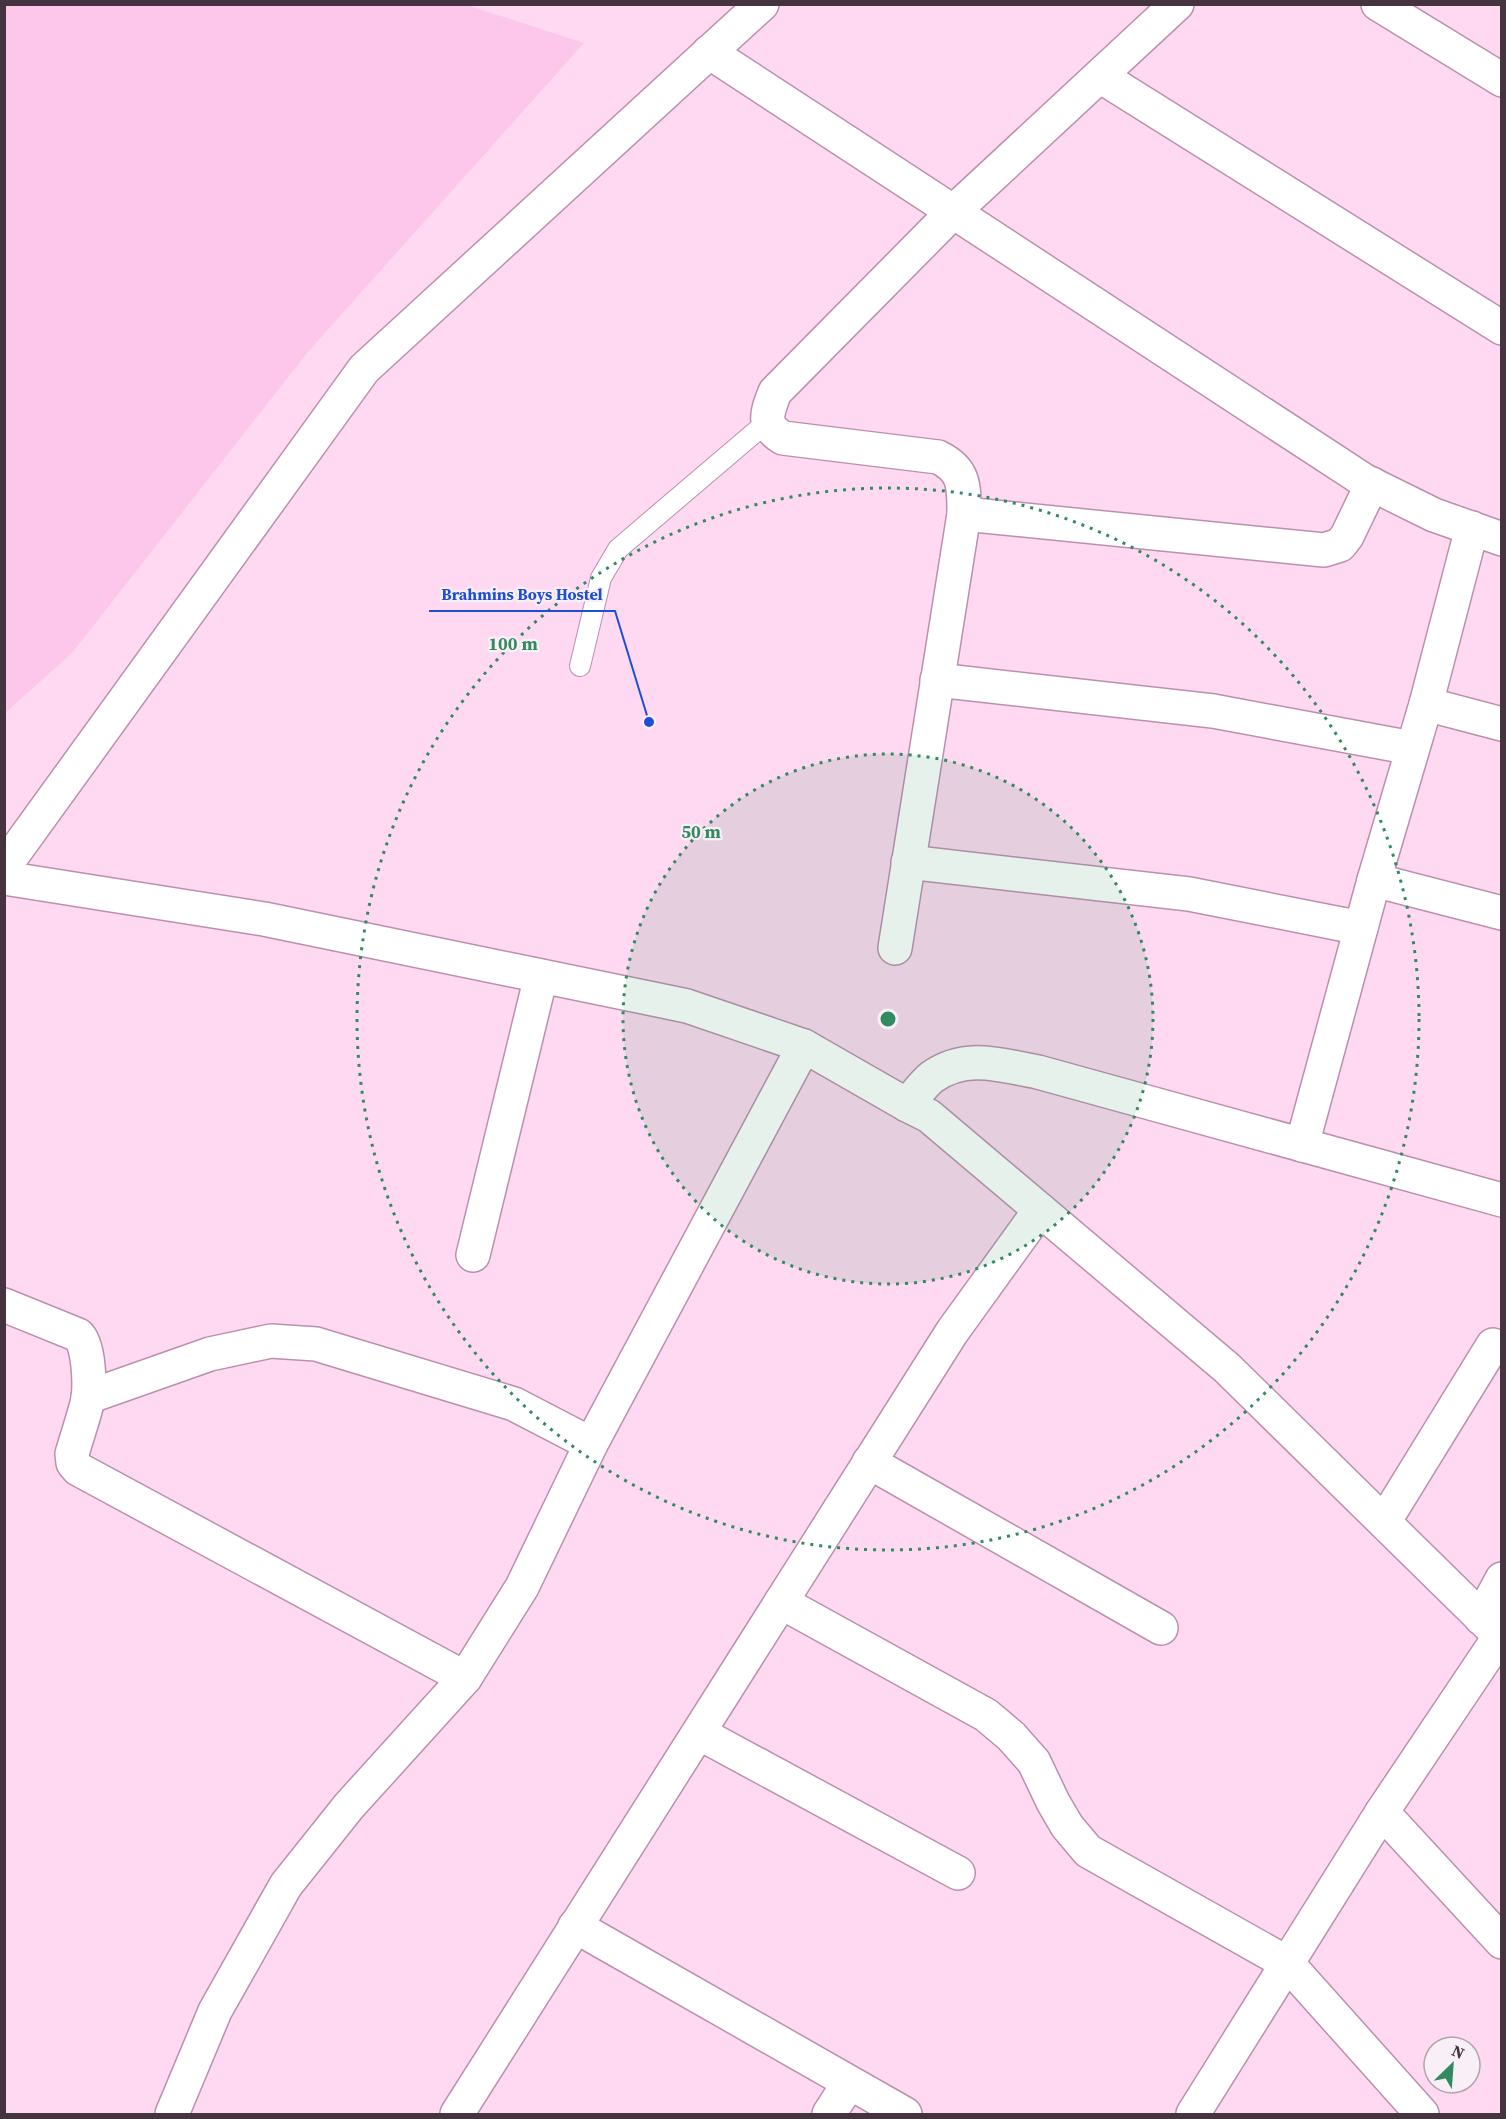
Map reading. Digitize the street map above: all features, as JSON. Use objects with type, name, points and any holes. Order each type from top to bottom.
[{"type":"street","points":[[4,867],[364,369],[762,4]]},
{"type":"street","points":[[895,948],[963,514],[964,491],[959,475],[951,464],[938,457],[783,438],[772,432],[767,422],[769,408],[775,392],[953,212],[1177,4]]},
{"type":"street","points":[[1378,4],[1502,80]]},
{"type":"street","points":[[710,52],[1372,484],[1434,515],[1487,534],[1412,748],[1302,1145]]},
{"type":"street","points":[[1100,76],[1502,328]]},
{"type":"street","points":[[963,514],[1324,550],[1340,545],[1347,536],[1372,484]]},
{"type":"street","points":[[937,680],[1213,711],[1412,748]]},
{"type":"street","points":[[1426,704],[1502,724]]},
{"type":"street","points":[[908,862],[1189,894],[1361,928]]},
{"type":"street","points":[[4,878],[264,919],[687,1006],[804,1046],[929,1116],[1227,1368],[1494,1630]]},
{"type":"street","points":[[1374,880],[1502,913]]},
{"type":"street","points":[[473,1255],[541,976]]},
{"type":"street","points":[[172,2115],[215,2011],[286,1885],[349,1806],[465,1678],[522,1587],[591,1444],[804,1046]]},
{"type":"street","points":[[907,1105],[931,1078],[954,1065],[980,1061],[1038,1072],[1502,1200]]},
{"type":"street","points":[[457,2115],[952,1332],[1040,1210]]},
{"type":"street","points":[[4,1305],[78,1335],[83,1340],[86,1350],[88,1397],[72,1454],[73,1462],[78,1469],[465,1678]]},
{"type":"street","points":[[88,1397],[210,1354],[271,1341],[316,1344],[514,1404],[591,1444]]},
{"type":"street","points":[[1384,1522],[1492,1345]]},
{"type":"street","points":[[870,1462],[1161,1628]]},
{"type":"street","points":[[1193,2115],[1494,1630],[1502,1579]]},
{"type":"street","points":[[781,1602],[986,1715],[1011,1736],[1034,1762],[1067,1826],[1088,1851],[1287,1963],[1422,2115]]},
{"type":"street","points":[[699,1733],[958,1873]]},
{"type":"street","points":[[1382,1812],[1502,1942]]},
{"type":"street","points":[[575,1926],[905,2115]]},
{"type":"street","points":[[829,2115],[849,2083]]},
{"type":"lane","points":[[580,666],[602,578],[618,549],[767,422]]},
{"type":"shaded area","points":[[5,4],[467,5],[584,43],[307,353],[72,653],[5,713]]},
{"type":"place","name":"Brahmins Boys Hostel","points":[[649,722]]}]
